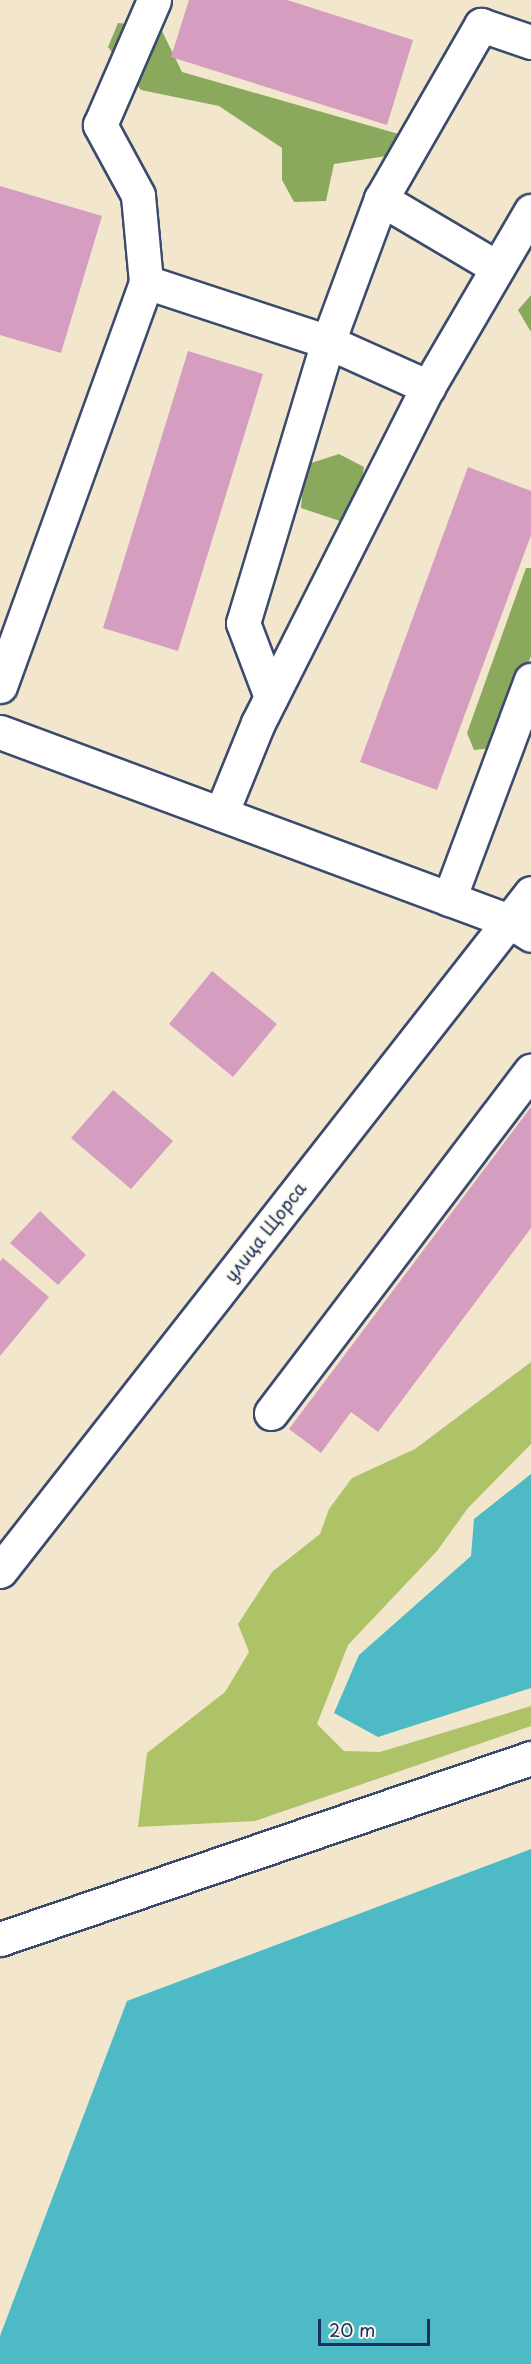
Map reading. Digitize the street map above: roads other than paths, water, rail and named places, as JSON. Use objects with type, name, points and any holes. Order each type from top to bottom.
[{"type":"street","points":[[0,686],[147,282],[138,195],[100,125],[154,0]]},
{"type":"street","points":[[272,697],[243,623],[328,342],[381,199],[481,25],[531,42]]},
{"type":"street","points":[[381,199],[496,267]]},
{"type":"street","points":[[221,814],[272,697],[428,387],[496,267],[531,211]]},
{"type":"street","points":[[147,282],[328,342],[428,387]]},
{"type":"street","points":[[449,899],[531,680]]},
{"type":"street","points":[[0,732],[449,899],[520,928]]},
{"type":"street","name":"улица Щорса","points":[[0,1571],[520,928],[531,893]]},
{"type":"street","points":[[271,1413],[531,1071]]},
{"type":"street","points":[[0,1939],[531,1758]]},
{"type":"water","points":[[531,1474],[531,1688],[378,1737],[334,1713],[359,1655],[471,1556],[474,1519]]},
{"type":"water","points":[[531,1849],[531,2364],[0,2364],[0,2336],[127,2001]]}]
